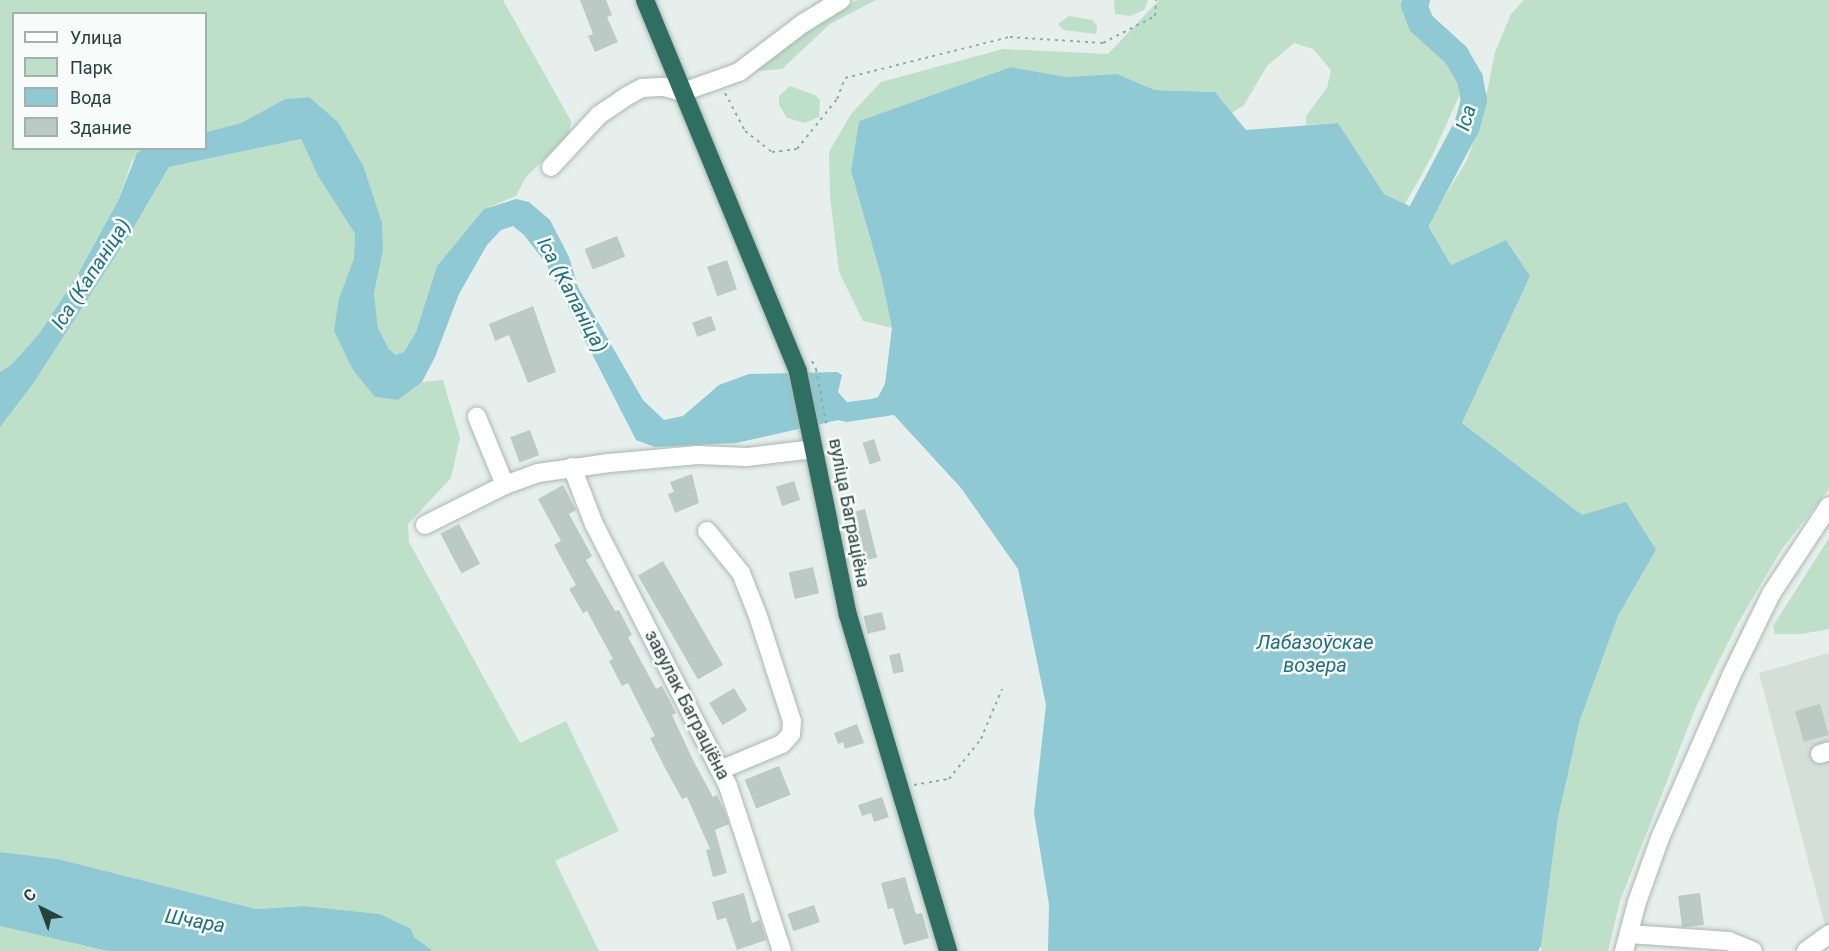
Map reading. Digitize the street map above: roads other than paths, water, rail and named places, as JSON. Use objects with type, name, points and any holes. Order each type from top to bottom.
[{"type":"highway","name":"вуліца Баграціёна","points":[[645,0],[819,427],[814,449],[848,615],[948,951]]},
{"type":"street","points":[[551,167],[599,115],[627,96],[642,88],[664,87],[683,92],[739,72],[802,24],[841,0]]},
{"type":"street","points":[[477,417],[505,485]]},
{"type":"street","points":[[425,525],[505,485],[538,473],[572,467],[698,455],[747,457],[814,449]]},
{"type":"street","name":"завулак Баграціёна","points":[[572,467],[594,524],[728,786],[782,951]]},
{"type":"street","points":[[1754,951],[1729,941],[1626,943],[1637,902],[1660,838],[1731,676],[1772,594],[1829,506]]},
{"type":"street","points":[[707,531],[741,573],[758,616],[792,722],[791,734],[782,744],[720,770]]},
{"type":"street","points":[[1806,951],[1829,934]]},
{"type":"water","name":"Лабазоўскае возера","points":[[1011,67],[1066,77],[1117,74],[1155,90],[1215,92],[1246,130],[1338,123],[1384,194],[1420,211],[1451,265],[1506,240],[1530,276],[1462,423],[1582,515],[1626,502],[1656,550],[1618,616],[1580,720],[1558,818],[1541,946],[1538,951],[1048,951],[1049,905],[1034,813],[1046,705],[1018,569],[961,488],[894,415],[846,422],[838,420],[736,443],[655,447],[636,440],[545,262],[524,235],[513,226],[501,230],[487,245],[459,294],[435,357],[422,382],[398,400],[375,397],[353,370],[334,331],[339,298],[354,258],[355,234],[318,176],[301,139],[169,167],[134,227],[33,384],[0,427],[0,372],[12,364],[39,334],[78,274],[118,201],[137,153],[142,150],[207,150],[207,132],[241,123],[285,99],[309,97],[338,122],[363,165],[382,223],[383,251],[374,293],[378,328],[389,349],[396,355],[404,352],[416,332],[437,266],[484,209],[516,199],[529,202],[550,220],[569,257],[578,287],[643,400],[664,420],[683,416],[719,385],[749,374],[837,372],[842,375],[838,392],[847,402],[878,397],[885,384],[892,328],[881,276],[851,171],[859,121]]},
{"type":"water","name":"Шчара","points":[[0,852],[58,859],[256,909],[304,906],[380,914],[411,929],[414,937],[433,951],[108,951],[0,926]]},
{"type":"waterway","name":"Іса","points":[[1406,241],[1467,126],[1474,100],[1470,79],[1456,55],[1421,23],[1414,5],[1417,0]]},
{"type":"water label","name":"Іса (Капаніца)","points":[[91,274]]},
{"type":"water label","name":"Іса (Капаніца)","points":[[572,295]]}]
